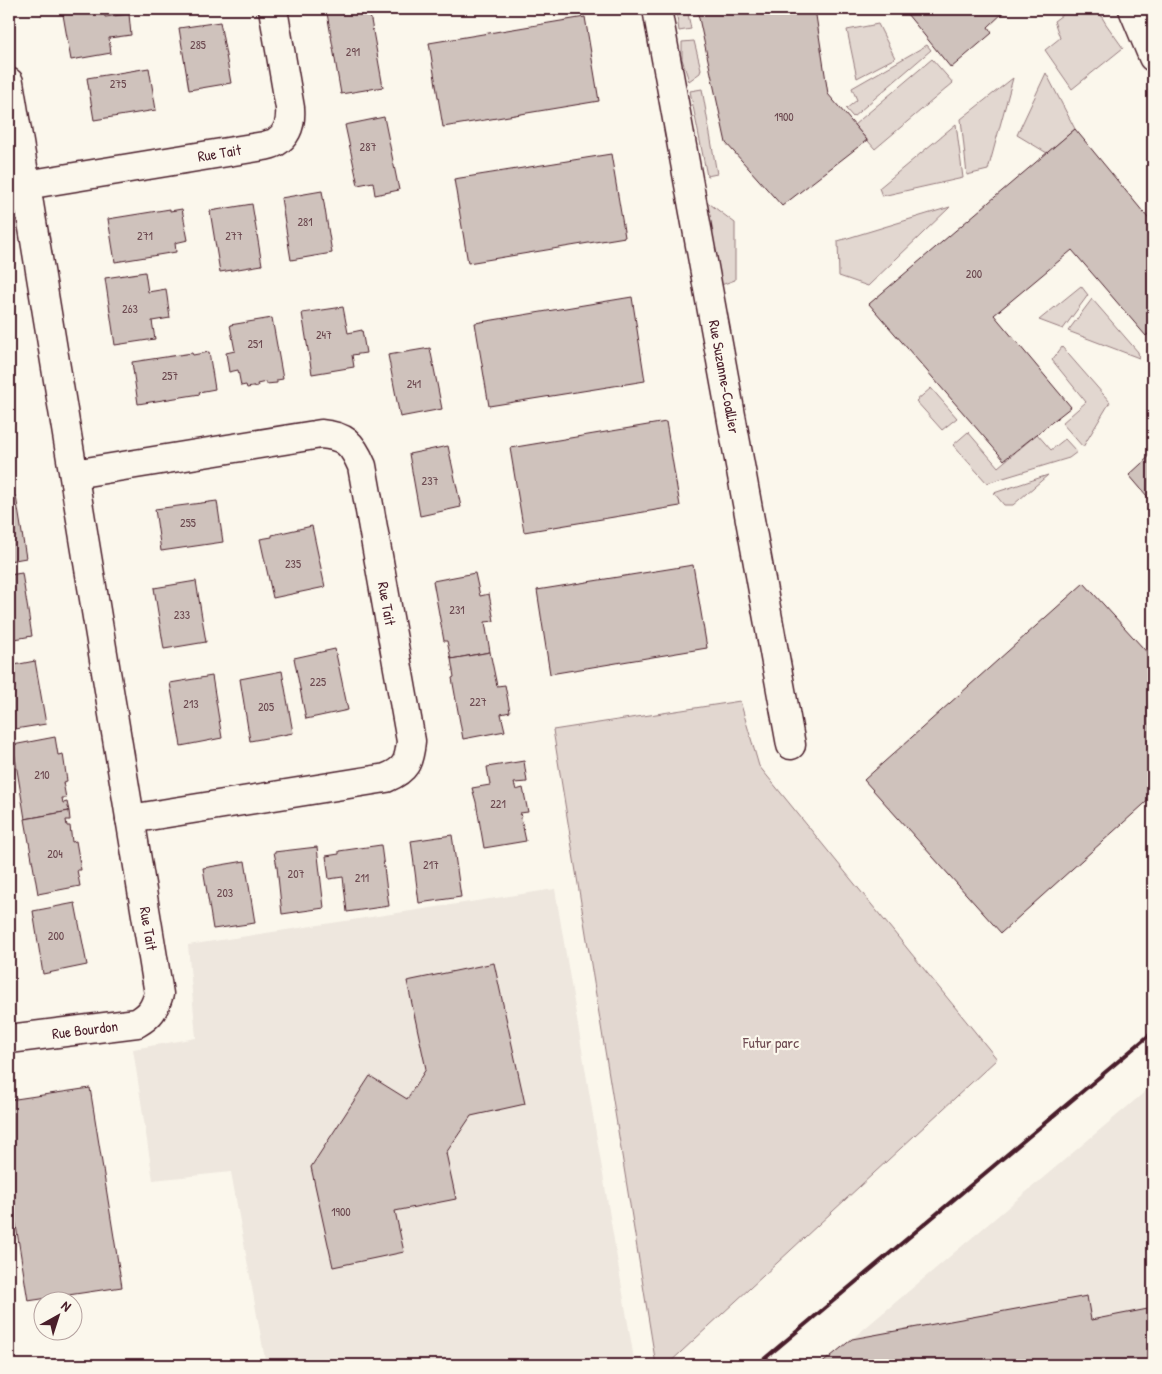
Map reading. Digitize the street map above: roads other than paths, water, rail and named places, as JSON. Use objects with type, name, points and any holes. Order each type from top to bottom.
[{"type":"street","name":"Rue Tait","points":[[26,185],[264,146],[276,142],[285,133],[290,121],[290,108],[274,9]]},
{"type":"street","name":"Rue Suzanne-Coallier","points":[[656,9],[791,745]]},
{"type":"street","points":[[1134,9],[1153,57]]},
{"type":"street","name":"Rue Tait","points":[[9,82],[157,976],[159,994],[155,1007]]},
{"type":"street","name":"Rue Tait","points":[[74,474],[321,434],[335,435],[346,441],[356,452],[362,466],[411,741],[410,755],[405,766],[396,774],[386,778],[130,819]]},
{"type":"street","name":"Rue Bourdon","points":[[9,1039],[137,1023],[148,1016],[155,1007]]},
{"type":"railway","points":[[757,1365],[1153,1032]]},
{"type":"park label","name":"Futur parc","points":[[771,1043]]}]
